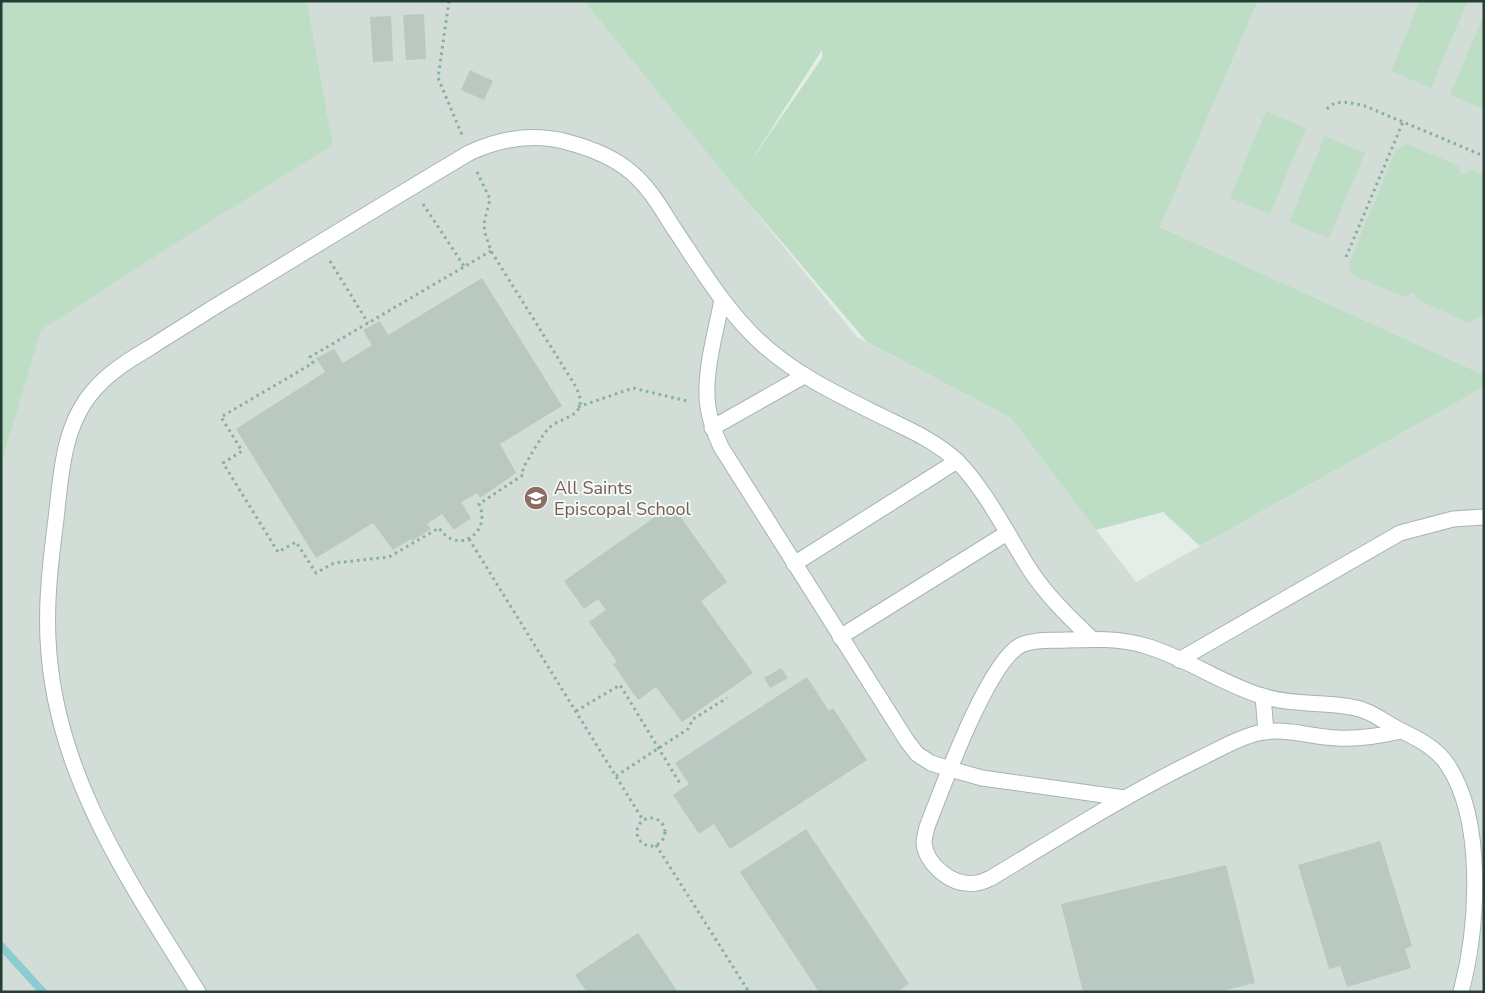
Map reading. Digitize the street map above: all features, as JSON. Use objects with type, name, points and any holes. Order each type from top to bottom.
[{"type":"lane","points":[[198,992],[99,827],[74,768],[57,710],[48,639],[48,595],[63,462],[67,444],[77,416],[93,391],[112,373],[130,360],[319,243],[469,153],[487,145],[519,137],[548,138],[582,146],[617,162],[632,172],[661,208],[722,300],[760,342],[804,376],[924,437],[957,461],[979,489],[1032,572],[1067,615],[1092,639]]},
{"type":"lane","points":[[722,300],[708,379],[708,405],[712,428],[720,447],[840,637],[917,754],[931,763],[982,778],[1125,798]]},
{"type":"lane","points":[[712,428],[804,376]]},
{"type":"lane","points":[[794,564],[957,461]]},
{"type":"lane","points":[[1179,660],[1400,533],[1453,519],[1484,517]]},
{"type":"lane","points":[[840,637],[1007,533]]},
{"type":"lane","points":[[1401,731],[1359,738],[1336,738],[1279,731],[1266,732],[1237,740],[1173,771],[991,878],[975,884],[950,878],[938,870],[929,858],[924,843],[927,827],[982,697],[1011,652],[1022,644],[1039,641],[1092,639],[1145,645],[1262,696],[1302,704],[1352,707],[1377,716],[1428,745],[1438,753],[1455,777],[1467,807],[1471,827],[1475,883],[1472,936],[1461,992]]},
{"type":"lane","points":[[1262,696],[1266,732]]},
{"type":"path","points":[[450,1],[438,78],[462,135]]},
{"type":"path","points":[[1327,109],[1336,102],[1356,104],[1484,156]]},
{"type":"path","points":[[1346,257],[1403,122]]},
{"type":"path","points":[[476,169],[490,199],[484,224],[491,251],[576,387],[580,396],[578,408],[573,416],[549,428],[524,468],[523,475],[479,504],[483,516],[476,533],[468,539],[452,540],[444,535],[439,528],[389,557],[334,563],[316,573],[296,542],[278,552],[223,463],[242,451],[221,417],[313,363],[310,357],[491,251]]},
{"type":"path","points":[[412,187],[464,266]]},
{"type":"path","points":[[319,243],[368,323]]},
{"type":"path","points":[[578,408],[633,388],[708,405]]},
{"type":"path","points":[[468,539],[642,820]]},
{"type":"path","points":[[576,711],[620,685],[681,785]]},
{"type":"path","points":[[616,776],[688,729],[693,719],[727,698]]},
{"type":"path","points":[[656,818],[663,824],[665,829],[664,839],[656,845],[647,846],[639,840],[636,832],[642,820],[656,818]]},
{"type":"path","points":[[656,845],[749,992]]},
{"type":"shaded area","name":"All Saints Episcopal School","points":[[307,1],[584,1],[857,337],[1011,418],[1136,582],[1484,387],[1484,992],[1,992],[1,465],[42,325],[333,145]]},
{"type":"shaded area","points":[[1258,1],[1484,1],[1484,375],[1160,227]]},
{"type":"green space","points":[[1,1],[307,1],[333,145],[41,330],[1,465]]},
{"type":"green space","points":[[584,1],[1258,1],[1160,227],[1484,375],[1484,387],[1200,546],[1163,512],[1096,530],[1011,418],[867,342],[734,186]],"holes":[[[822,50],[822,58],[749,164]]]},
{"type":"green space","points":[[1420,1],[1467,2],[1431,88],[1391,71]]},
{"type":"green space","points":[[1484,15],[1484,109],[1450,95]]},
{"type":"green space","points":[[1266,111],[1306,128],[1270,214],[1230,198]]},
{"type":"green space","points":[[1325,136],[1365,153],[1329,238],[1289,222]]},
{"type":"green space","points":[[1407,144],[1459,166],[1461,175],[1472,170],[1484,175],[1484,309],[1481,317],[1468,323],[1419,300],[1413,292],[1405,297],[1352,275],[1349,263],[1396,150]]},
{"type":"building","points":[[424,14],[426,59],[406,60],[403,15]]},
{"type":"building","points":[[391,16],[393,61],[373,62],[370,17]]},
{"type":"building","points":[[470,70],[493,81],[484,100],[461,90]]},
{"type":"building","points":[[482,278],[562,406],[500,444],[516,473],[480,498],[477,493],[461,502],[471,518],[454,530],[442,514],[427,524],[431,529],[393,550],[373,523],[316,558],[236,429],[325,372],[316,358],[334,349],[343,363],[372,345],[363,330],[380,321],[388,335]]},
{"type":"building","points":[[672,505],[727,582],[701,601],[753,673],[682,722],[656,687],[638,700],[613,664],[617,662],[589,622],[606,610],[598,599],[584,609],[564,581]]},
{"type":"building","points":[[781,668],[788,678],[770,688],[764,678]]},
{"type":"building","points":[[807,677],[829,711],[833,708],[867,760],[730,849],[714,824],[699,834],[673,795],[689,784],[675,763]]},
{"type":"building","points":[[806,829],[909,984],[897,992],[819,992],[740,872]]},
{"type":"building","points":[[1380,841],[1412,946],[1405,949],[1411,968],[1347,987],[1340,966],[1329,969],[1298,865]]},
{"type":"building","points":[[1226,865],[1255,983],[1218,992],[1083,992],[1061,904]]},
{"type":"building","points":[[638,933],[678,992],[587,992],[575,975]]},
{"type":"waterway","points":[[1,946],[43,992]]},
{"type":"place","name":"All Saints Episcopal School","points":[[536,498]]}]
